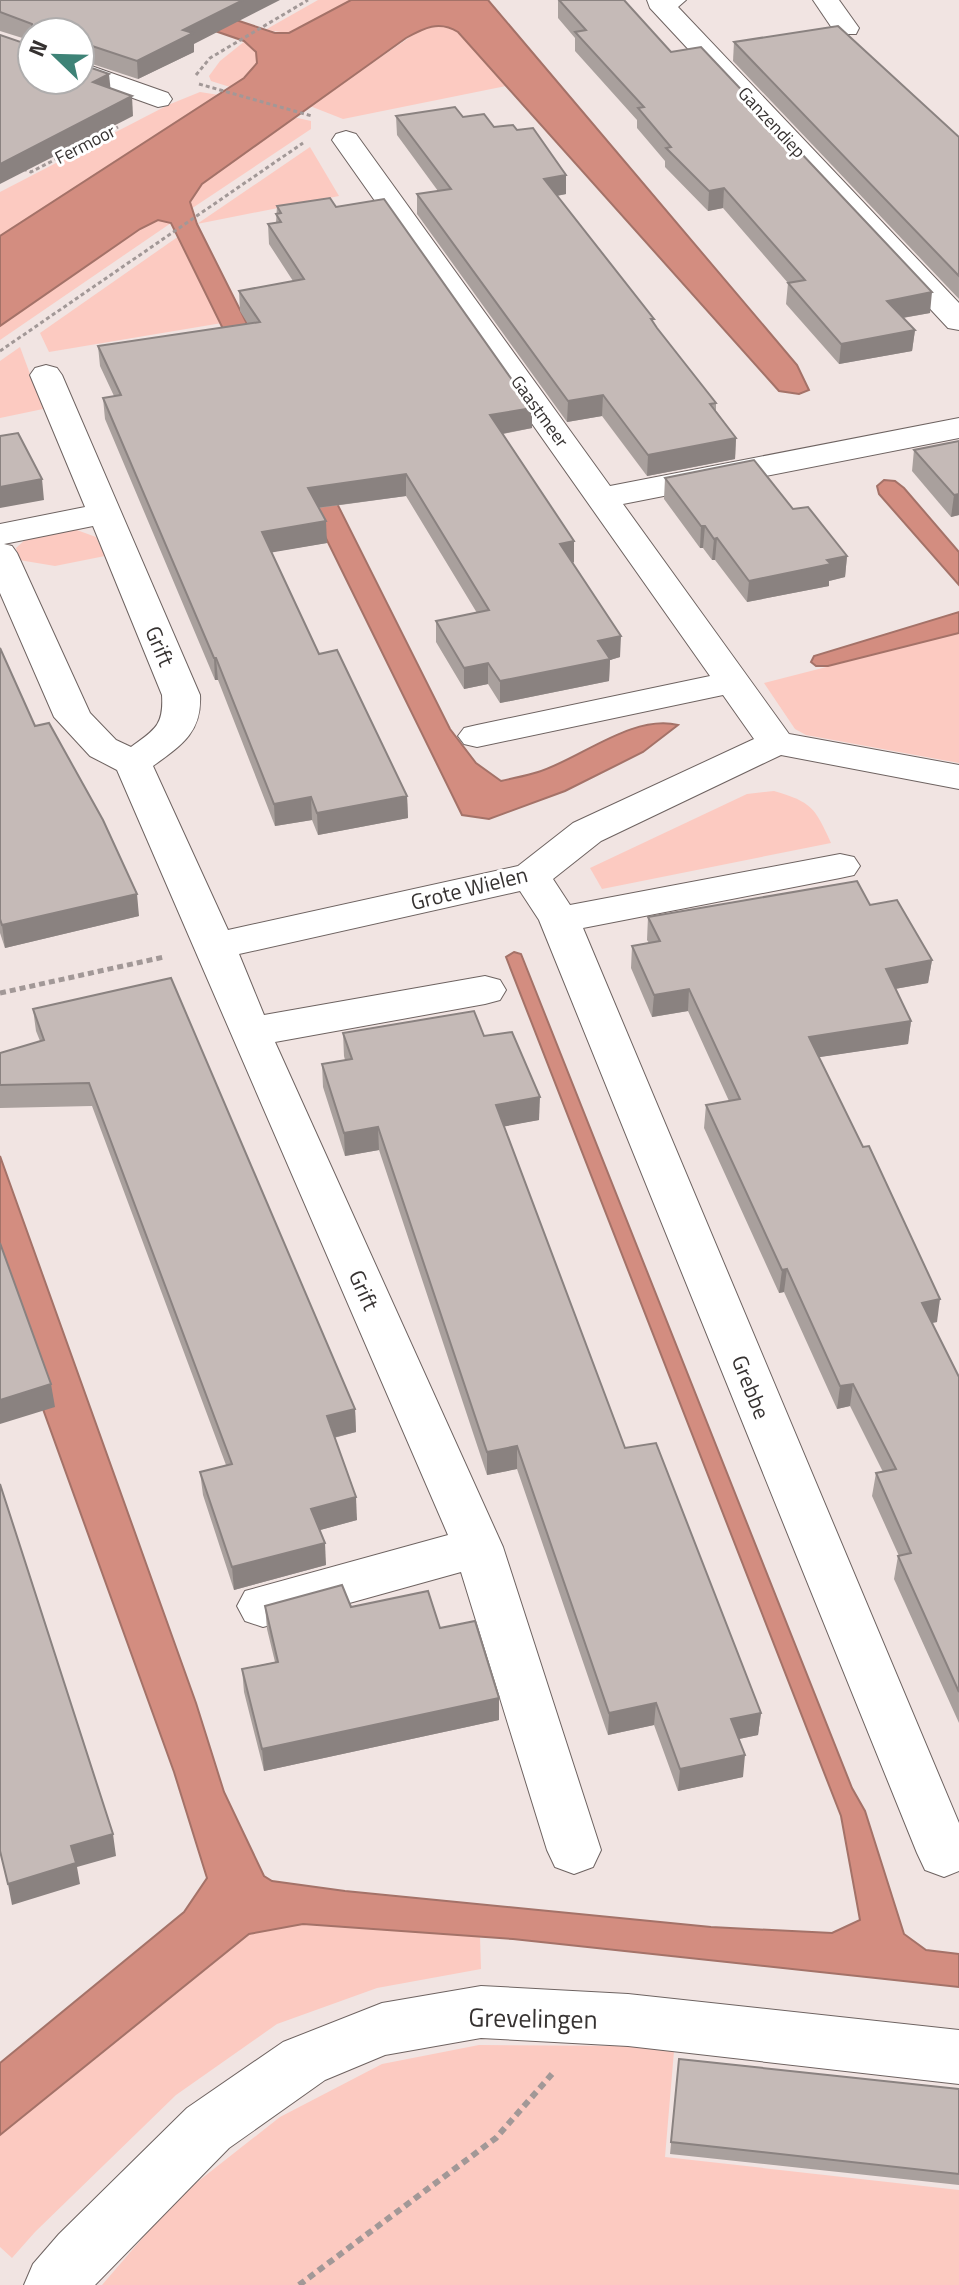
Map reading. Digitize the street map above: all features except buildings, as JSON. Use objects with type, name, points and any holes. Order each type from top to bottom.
[{"type":"street","name":"Ganzendiep","points":[[673,0],[659,2],[959,321]]},
{"type":"street","points":[[826,0],[846,28]]},
{"type":"street","points":[[96,76],[158,99]]},
{"type":"street","name":"Gaastmeer","points":[[346,140],[776,743]]},
{"type":"street","name":"Grift","points":[[46,375],[181,695],[182,717],[166,739],[133,763],[478,1547],[574,1850]]},
{"type":"street","points":[[602,498],[959,428]]},
{"type":"street","points":[[0,534],[104,514]]},
{"type":"street","points":[[0,553],[73,717],[103,748],[133,763]]},
{"type":"street","points":[[477,736],[733,682]]},
{"type":"street","points":[[776,743],[959,777]]},
{"type":"street","name":"Grote Wielen","points":[[215,946],[531,876],[587,832],[776,743]]},
{"type":"street","points":[[559,920],[840,866]]},
{"type":"street","name":"Grebbe","points":[[531,876],[559,920],[944,1853]]},
{"type":"street","points":[[250,1032],[485,990]]},
{"type":"street","points":[[263,1606],[478,1547]]},
{"type":"street","name":"Grevelingen","points":[[55,2285],[208,2128],[304,2061],[382,2029],[481,2012],[600,2019],[959,2057]]},
{"type":"path","points":[[307,115],[198,84],[196,76],[210,58],[308,0]]},
{"type":"path","name":"Fermoor","points":[[21,168],[31,172],[124,124]]},
{"type":"path","points":[[0,351],[303,143]]},
{"type":"path","points":[[0,993],[215,946]]},
{"type":"path","points":[[299,2285],[496,2138],[600,2019]]},
{"type":"shaded area","points":[[125,0],[176,0],[275,33],[289,33],[351,0],[488,0],[797,365],[809,390],[799,394],[779,391],[458,32],[444,26],[425,29],[406,38],[202,184],[190,202],[197,224],[450,729],[476,763],[501,781],[554,766],[643,726],[660,723],[678,725],[643,752],[565,791],[489,819],[462,815],[171,223],[158,220],[140,229],[0,326],[0,236],[244,78],[257,63],[256,52],[244,41]]},
{"type":"shaded area","points":[[318,0],[351,0],[289,33],[265,30]]},
{"type":"shaded area","points":[[426,26],[448,26],[458,32],[506,86],[343,119],[310,106]]},
{"type":"shaded area","points":[[245,41],[257,52],[257,63],[244,78],[230,87],[211,81],[209,76],[220,61]]},
{"type":"shaded area","points":[[200,92],[219,95],[0,236],[0,192],[168,105]]},
{"type":"shaded area","points":[[293,117],[311,121],[311,129],[191,209],[190,202],[202,184]]},
{"type":"shaded area","points":[[310,147],[339,196],[197,224]]},
{"type":"shaded area","points":[[159,220],[171,223],[0,340],[0,326],[140,229]]},
{"type":"shaded area","points":[[179,236],[222,323],[49,352],[40,333]]},
{"type":"shaded area","points":[[20,347],[43,409],[0,418],[0,361]]},
{"type":"shaded area","points":[[884,480],[895,481],[904,488],[959,552],[959,585],[879,494],[877,486]]},
{"type":"shaded area","points":[[74,529],[96,537],[105,556],[55,566],[19,560],[16,548],[27,538]]},
{"type":"shaded area","points":[[959,612],[959,633],[828,666],[816,666],[811,662],[814,656]]},
{"type":"shaded area","points":[[959,633],[959,763],[806,735],[795,729],[764,683]]},
{"type":"shaded area","points":[[774,791],[811,808],[831,843],[602,889],[590,868],[747,794]]},
{"type":"shaded area","points":[[514,952],[521,954],[852,1788],[865,1811],[904,1934],[926,1950],[959,1954],[959,1987],[513,1939],[303,1924],[249,1934],[0,2135],[0,2063],[184,1912],[207,1878],[174,1772],[0,1290],[0,1156],[196,1703],[224,1792],[264,1876],[272,1881],[345,1891],[711,1927],[832,1933],[860,1920],[841,1816],[506,957]]},
{"type":"shaded area","points":[[303,1924],[480,1936],[481,1969],[377,1988],[277,2024],[176,2095],[12,2258],[0,2247],[0,2135],[249,1934]]},
{"type":"shaded area","points":[[479,2045],[630,2046],[674,2051],[665,2157],[959,2190],[959,2285],[102,2285],[177,2198],[280,2117],[382,2064]]}]
